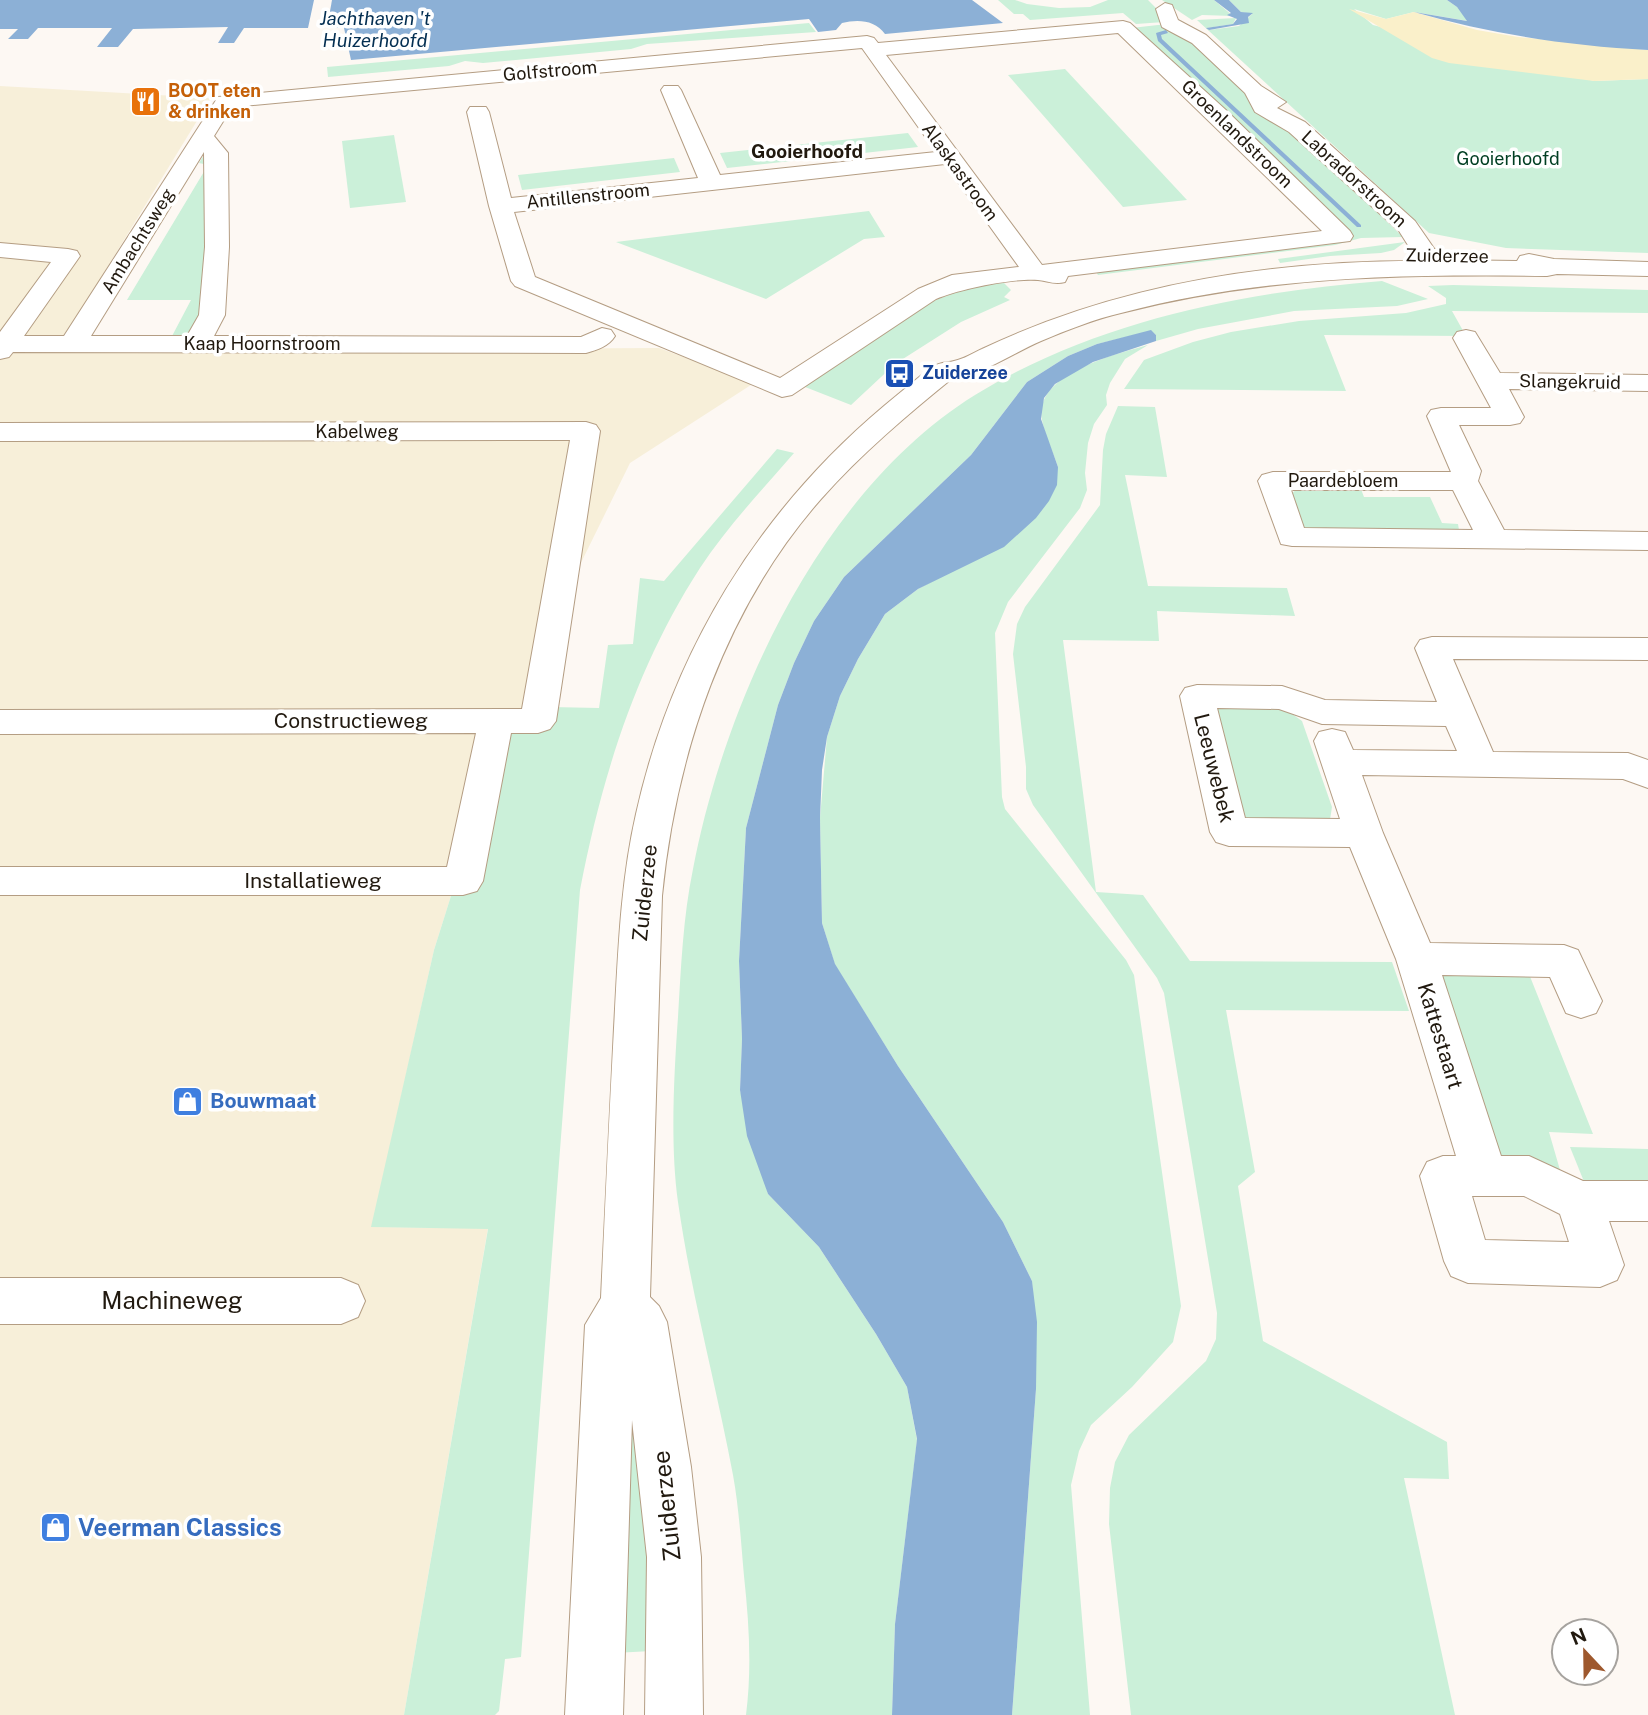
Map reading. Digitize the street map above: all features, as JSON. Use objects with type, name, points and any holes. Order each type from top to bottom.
[{"type":"street","name":"Labradorstroom","points":[[1160,4],[1170,23],[1199,39],[1254,90],[1265,111],[1297,127],[1407,226],[1430,261]]},
{"type":"street","name":"Golfstroom","points":[[225,101],[867,42],[872,50],[1113,27],[1123,27],[1132,34]]},
{"type":"street","name":"Groenlandstroom","points":[[1035,272],[1341,236],[1132,34]]},
{"type":"street","name":"Alaskastroom","points":[[872,50],[1035,272],[1032,285],[1070,300]]},
{"type":"street","points":[[671,90],[712,183]]},
{"type":"street","name":"Ambachtsweg","points":[[73,343],[225,101]]},
{"type":"street","points":[[478,112],[501,206]]},
{"type":"street","points":[[197,343],[212,315],[217,247],[217,153],[203,138]]},
{"type":"street","name":"Antillenstroom","points":[[948,157],[501,206],[524,281],[782,389],[933,290],[952,283],[1035,272]]},
{"type":"street","points":[[0,250],[68,256],[3,348]]},
{"type":"street","name":"Zuiderzee","points":[[594,1715],[610,1325],[625,1306],[640,920],[649,842],[661,784],[692,687],[727,613],[777,535],[807,496],[830,451],[946,370],[963,368],[1034,333],[1070,300],[1152,295],[1244,278],[1430,261],[1547,269],[1554,266],[1648,269]]},
{"type":"street","name":"Kaap Hoornstroom","points":[[519,344],[585,307]]},
{"type":"street","name":"Kaap Hoornstroom","points":[[3,348],[73,343],[586,345],[602,336]]},
{"type":"street","name":"Slangekruid","points":[[1463,481],[1466,471],[1441,416],[1510,417],[1466,338]]},
{"type":"street","name":"Slangekruid","points":[[1492,381],[1648,383]]},
{"type":"street","name":"Kabelweg","points":[[0,432],[586,431],[564,559]]},
{"type":"street","name":"Paardebloem","points":[[1463,481],[1273,481],[1292,537],[1648,541]]},
{"type":"street","points":[[1463,481],[1493,539]]},
{"type":"street","name":"Constructieweg","points":[[0,722],[538,721],[564,559]]},
{"type":"street","points":[[1480,764],[1432,648],[1648,649]]},
{"type":"street","name":"Leeuwebek","points":[[1364,833],[1228,832],[1197,696],[1282,698],[1322,712],[1458,714]]},
{"type":"street","points":[[1322,712],[1364,833],[1416,959]]},
{"type":"street","name":"Installatieweg","points":[[0,880],[463,881],[496,721]]},
{"type":"street","points":[[1339,762],[1628,766],[1648,775]]},
{"type":"street","name":"Kattestaart","points":[[1484,1174],[1416,959],[1564,961],[1581,1001]]},
{"type":"street","points":[[1579,1201],[1601,1265],[1468,1261],[1443,1176],[1529,1176],[1579,1201],[1648,1201]]},
{"type":"street","name":"Machineweg","points":[[1,1304],[341,1301]]},
{"type":"street","name":"Zuiderzee","points":[[625,1306],[642,1322],[665,1467],[674,1557],[674,1715]]},
{"type":"shaded area","points":[[0,86],[211,98],[56,351],[659,348],[754,383],[630,463],[575,575],[551,707],[506,721],[434,950],[372,1227],[488,1228],[404,1715],[0,1715]]},
{"type":"green space","points":[[998,0],[1015,0],[1059,8],[1090,7],[1108,0],[1148,0],[1161,13],[1164,22],[1136,24],[1123,13],[1030,20],[1023,14],[1014,14]]},
{"type":"green space","points":[[1162,0],[1214,0],[1233,16],[1202,15],[1192,20]]},
{"type":"green space","name":"Gooierhoofd","points":[[1229,0],[1447,0],[1457,7],[1468,21],[1414,12],[1386,19],[1354,9],[1373,25],[1594,81],[1648,79],[1648,253],[1506,248],[1429,233],[1197,20],[1236,18],[1233,24],[1207,28],[1209,30],[1239,26],[1252,14],[1241,12]]},
{"type":"green space","points":[[809,23],[816,32],[647,44],[631,49],[483,63],[465,61],[449,66],[328,77],[327,67]]},
{"type":"green space","points":[[1167,24],[1180,32],[1288,127],[1403,237],[1361,238],[1335,245],[1098,275],[1096,272],[1332,244],[1348,233],[1131,28]]},
{"type":"green space","points":[[1065,69],[1187,200],[1123,207],[1008,75]]},
{"type":"green space","points":[[908,133],[918,147],[727,168],[720,153]]},
{"type":"green space","points":[[394,135],[406,202],[350,208],[342,141]]},
{"type":"green space","points":[[210,154],[201,316],[192,332],[171,338],[191,300],[127,300],[208,165],[199,163],[204,155]]},
{"type":"green space","points":[[674,158],[680,172],[522,190],[518,175]]},
{"type":"green space","points":[[869,211],[885,237],[864,239],[766,299],[616,242]]},
{"type":"green space","points":[[1405,242],[1394,250],[1381,253],[1280,263],[1278,259]]},
{"type":"green space","points":[[1382,281],[1428,299],[1397,306],[1294,311],[1198,329],[1156,341],[1156,335],[1151,331],[1097,344],[1068,356],[1027,382],[971,455],[844,577],[814,621],[794,663],[778,705],[746,828],[739,961],[742,1039],[740,1090],[768,1194],[819,1247],[876,1334],[907,1387],[917,1440],[895,1624],[892,1715],[746,1715],[749,1680],[748,1628],[737,1500],[683,1236],[674,1157],[674,1110],[683,943],[693,869],[708,803],[729,736],[756,668],[789,603],[827,541],[871,485],[920,436],[975,395],[1021,369],[1070,348],[1171,314],[1276,293]]},
{"type":"green space","points":[[1004,283],[1011,290],[1004,297],[1010,300],[961,322],[895,364],[851,405],[800,385],[871,336],[922,306],[976,287]]},
{"type":"green space","points":[[1428,286],[1648,290],[1648,313],[1452,311],[1466,336],[1324,335],[1346,391],[1124,389],[1144,360],[1193,342],[1231,332],[1299,321],[1406,313],[1446,304],[1446,298]]},
{"type":"green space","points":[[1148,345],[1125,359],[1110,383],[1106,395],[1107,405],[1094,424],[1088,443],[1085,473],[1087,490],[1080,508],[1008,602],[995,633],[1002,797],[1005,809],[1126,960],[1134,975],[1181,1306],[1173,1342],[1132,1387],[1091,1425],[1079,1451],[1071,1485],[1090,1715],[1012,1715],[1036,1389],[1032,1281],[1003,1222],[898,1066],[835,965],[822,923],[820,818],[827,737],[840,696],[885,614],[918,589],[959,567],[1058,467],[1042,420],[1043,404],[1050,390],[1063,378],[1080,369]]},
{"type":"green space","points":[[1118,406],[1155,407],[1167,477],[1125,475],[1148,586],[1287,588],[1295,616],[1157,611],[1159,641],[1063,640],[1096,892],[1143,895],[1190,961],[1392,962],[1409,1011],[1226,1010],[1255,1172],[1238,1186],[1263,1341],[1447,1442],[1449,1479],[1404,1478],[1455,1715],[1131,1715],[1109,1524],[1110,1488],[1115,1462],[1129,1435],[1206,1361],[1216,1339],[1217,1313],[1164,993],[1157,978],[1033,805],[1026,789],[1026,767],[1013,654],[1017,624],[1025,607],[1100,505],[1103,450],[1106,434]]},
{"type":"green space","points":[[777,449],[794,453],[710,553],[657,644],[624,723],[589,847],[580,890],[521,1657],[505,1659],[499,1711],[495,1715],[404,1715],[488,1229],[371,1227],[434,950],[506,721],[551,707],[599,708],[608,645],[633,644],[640,578],[664,581]]},
{"type":"green space","points":[[1359,484],[1364,497],[1430,497],[1442,523],[1458,524],[1459,530],[1304,529],[1290,495],[1297,489]]},
{"type":"green space","points":[[1213,705],[1281,706],[1302,721],[1332,807],[1329,826],[1244,823]]},
{"type":"green space","points":[[1527,969],[1593,1134],[1549,1132],[1560,1170],[1500,1164],[1440,970]]},
{"type":"green space","points":[[1570,1147],[1648,1149],[1648,1190],[1587,1189]]},
{"type":"green space","points":[[623,1383],[640,1424],[652,1651],[614,1653]]},
{"type":"sand","points":[[1349,9],[1386,19],[1414,12],[1477,30],[1518,37],[1648,50],[1648,79],[1594,81],[1449,63],[1432,58]]},
{"type":"water","name":"Jachthaven 't Huizerhoofd","points":[[0,0],[972,0],[1003,23],[885,34],[871,23],[860,21],[842,23],[836,30],[818,32],[809,19],[351,60],[344,28],[244,28],[234,43],[218,43],[228,27],[133,29],[118,47],[97,47],[112,28],[38,28],[28,39],[8,39],[18,29],[0,29]]},
{"type":"water","points":[[1214,0],[1229,0],[1241,12],[1253,13],[1248,17],[1249,23],[1209,30],[1206,28],[1233,24],[1237,19],[1227,15],[1231,13]]},
{"type":"water","points":[[1447,0],[1648,0],[1648,50],[1530,38],[1414,12],[1467,21],[1457,7]]},
{"type":"water","points":[[1151,330],[1156,335],[1156,341],[1093,362],[1055,384],[1044,398],[1041,419],[1058,467],[1057,485],[1049,501],[1036,518],[1004,547],[918,589],[885,614],[840,696],[827,737],[822,770],[820,818],[822,923],[835,964],[898,1066],[1003,1222],[1032,1281],[1037,1322],[1036,1389],[1012,1715],[892,1715],[895,1624],[917,1439],[907,1387],[819,1247],[768,1194],[747,1136],[740,1090],[742,1039],[739,961],[746,828],[778,705],[794,663],[814,621],[844,577],[971,455],[1027,382],[1068,356],[1097,344]]},
{"type":"pier","points":[[314,0],[332,0],[327,28],[308,28]]},
{"type":"waterway","points":[[1166,32],[1158,34],[1160,40],[1359,226]]},
{"type":"place","name":"BOOT eten & drinken","points":[[145,101]]},
{"type":"place","name":"Zuiderzee","points":[[899,373]]},
{"type":"place","name":"Bouwmaat","points":[[187,1101]]},
{"type":"place","name":"Veerman Classics","points":[[55,1528]]},
{"type":"district","name":"Gooierhoofd","points":[[807,151]]}]
